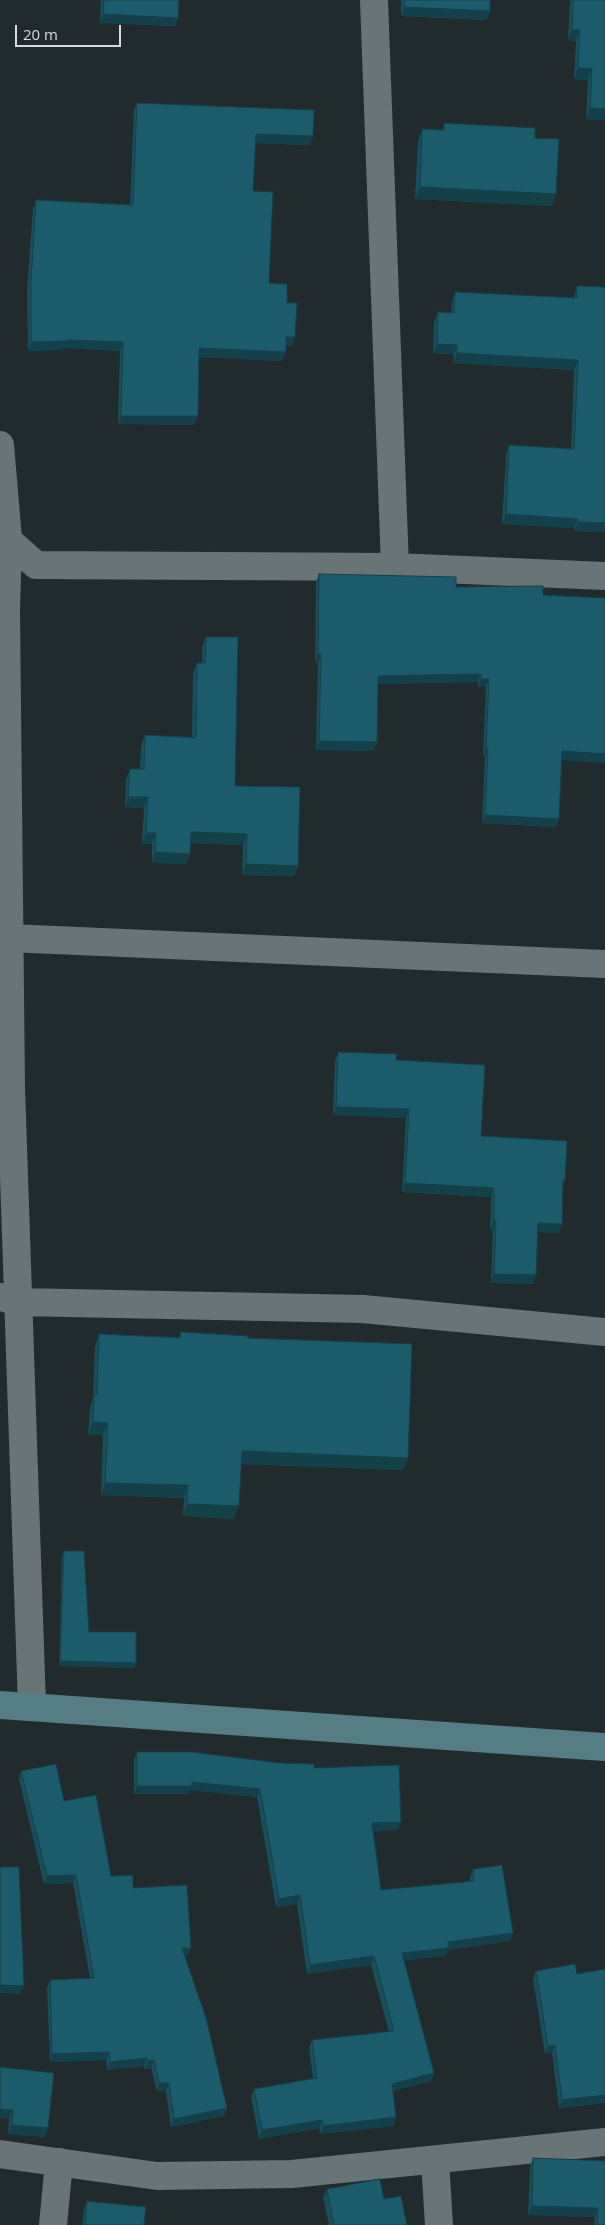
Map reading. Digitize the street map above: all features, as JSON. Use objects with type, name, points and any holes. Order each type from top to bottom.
[{"type":"street","points":[[374,0],[395,568]]},
{"type":"street","points":[[0,445],[6,610],[11,1088],[9,1300],[32,1706]]},
{"type":"street","points":[[4,536],[36,565],[395,568],[605,576]]},
{"type":"street","points":[[6,610],[36,565]]},
{"type":"street","points":[[9,938],[605,964]]},
{"type":"street","points":[[9,1300],[363,1309],[605,1332]]},
{"type":"street","points":[[0,1705],[605,1747]]},
{"type":"street","points":[[0,2154],[157,2176],[292,2174],[605,2142]]},
{"type":"street","points":[[435,2160],[439,2225]]},
{"type":"street","points":[[53,2225],[59,2162]]},
{"type":"building","points":[[104,0],[179,0],[178,18],[103,14]]},
{"type":"building","points":[[404,0],[490,0],[490,11],[404,7]]},
{"type":"building","points":[[573,0],[605,0],[605,109],[590,108],[592,69],[578,68],[580,30],[572,30]]},
{"type":"building","points":[[137,103],[314,110],[313,136],[256,134],[253,191],[273,192],[269,283],[287,284],[287,303],[297,303],[295,337],[286,337],[286,352],[199,348],[198,416],[121,416],[123,342],[66,340],[31,342],[31,282],[36,200],[133,205]]},
{"type":"building","points":[[444,123],[535,128],[535,138],[559,139],[556,194],[420,187],[422,129],[444,130]]},
{"type":"building","points":[[577,286],[605,287],[605,523],[578,522],[578,519],[506,514],[509,445],[574,449],[578,360],[457,353],[457,345],[437,344],[438,312],[454,313],[455,292],[577,298]]},
{"type":"building","points":[[319,574],[456,577],[456,587],[543,586],[543,595],[605,598],[605,754],[562,751],[559,819],[485,815],[489,679],[481,679],[481,674],[378,676],[377,742],[319,741],[321,655],[318,654]]},
{"type":"building","points":[[206,637],[238,637],[235,786],[300,787],[298,866],[246,864],[247,834],[191,832],[190,854],[155,852],[156,833],[146,833],[148,797],[128,797],[130,769],[144,769],[145,735],[196,738],[197,663],[205,663]]},
{"type":"building","points":[[338,1052],[397,1054],[396,1060],[485,1065],[481,1136],[567,1141],[565,1180],[563,1180],[562,1224],[538,1223],[536,1275],[494,1274],[496,1222],[494,1221],[494,1188],[405,1183],[409,1109],[336,1107]]},
{"type":"building","points":[[181,1332],[248,1336],[248,1338],[412,1344],[408,1458],[242,1451],[239,1506],[187,1504],[188,1485],[105,1483],[108,1423],[93,1422],[94,1395],[97,1395],[99,1334],[180,1338]]},
{"type":"building","points":[[64,1551],[84,1551],[89,1632],[136,1632],[136,1663],[60,1661]]},
{"type":"building","points":[[137,1752],[192,1752],[280,1763],[314,1764],[314,1768],[399,1765],[401,1822],[372,1823],[381,1890],[474,1881],[473,1869],[502,1865],[513,1933],[448,1942],[448,1948],[402,1953],[434,2073],[392,2084],[396,2117],[323,2126],[322,2120],[262,2130],[254,2089],[317,2078],[312,2040],[394,2031],[374,1956],[310,1965],[300,1895],[279,1899],[260,1789],[192,1782],[192,1786],[137,1786]]},
{"type":"building","points":[[56,1764],[64,1801],[96,1795],[111,1876],[133,1875],[133,1888],[187,1885],[191,1948],[182,1948],[206,2018],[227,2108],[174,2119],[169,2083],[159,2083],[154,2060],[148,2061],[147,2058],[110,2062],[109,2052],[52,2054],[50,1980],[94,1978],[76,1875],[47,1876],[21,1771]]},
{"type":"building","points":[[0,1867],[19,1867],[24,1986],[0,1985]]},
{"type":"building","points":[[575,1964],[577,1974],[605,1969],[605,2095],[562,2100],[555,2045],[548,2046],[536,1971]]},
{"type":"building","points":[[0,2067],[54,2073],[48,2128],[12,2125],[13,2110],[0,2109]]},
{"type":"building","points":[[533,2158],[605,2161],[605,2225],[597,2225],[598,2208],[532,2206]]},
{"type":"building","points":[[380,2179],[384,2199],[401,2196],[407,2225],[334,2225],[327,2189]]},
{"type":"building","points":[[87,2201],[146,2207],[144,2225],[85,2225]]}]
